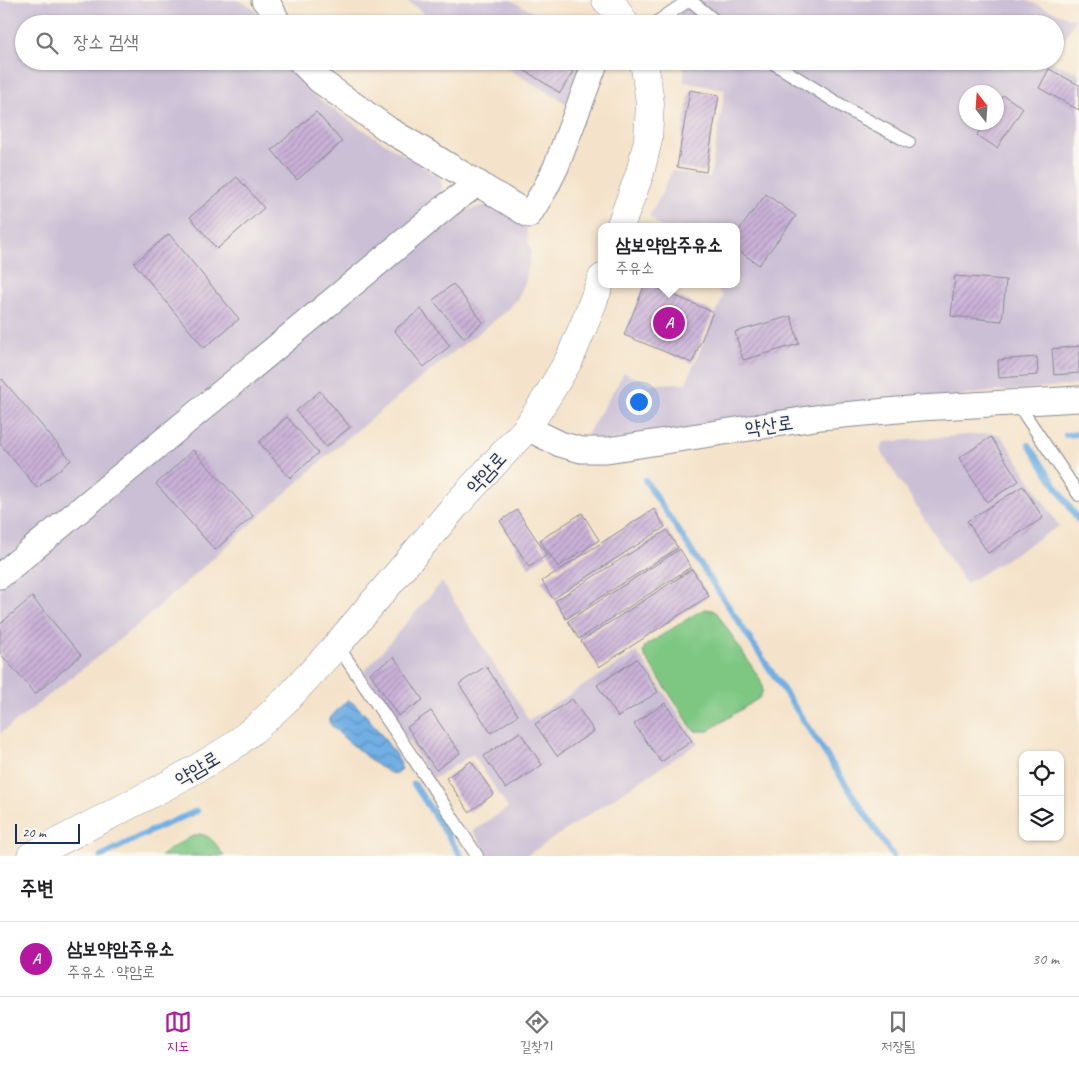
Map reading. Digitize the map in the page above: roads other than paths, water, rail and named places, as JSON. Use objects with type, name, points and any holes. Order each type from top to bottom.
[{"type":"street","points":[[264,0],[275,15]]},
{"type":"street","points":[[309,70],[319,80],[389,130],[529,215],[556,167],[593,70]]},
{"type":"street","points":[[621,223],[640,173],[648,140],[650,103],[645,70]]},
{"type":"street","points":[[0,576],[440,212],[478,184]]},
{"type":"street","name":"약암로","points":[[31,856],[164,787],[232,747],[288,698],[337,645],[456,505],[527,428],[569,360],[598,288]]},
{"type":"street","name":"약산로","points":[[527,428],[560,444],[581,450],[607,450],[821,418],[920,408],[1079,399]]},
{"type":"lane","points":[[667,15],[689,0],[708,15]]},
{"type":"lane","points":[[784,70],[852,112],[909,142]]},
{"type":"lane","points":[[1017,403],[1079,495]]},
{"type":"lane","points":[[337,645],[477,856]]},
{"type":"water","points":[[347,700],[360,709],[375,726],[400,761],[401,767],[398,773],[390,773],[375,764],[331,725],[330,718]]},
{"type":"waterway","points":[[1066,435],[1079,434]]},
{"type":"waterway","points":[[1029,445],[1079,521]]},
{"type":"waterway","points":[[645,480],[893,856]]},
{"type":"waterway","points":[[414,784],[461,856]]},
{"type":"waterway","points":[[101,856],[155,829],[197,811]]},
{"type":"place","name":"삼보약암주유소","points":[[669,323]]}]
